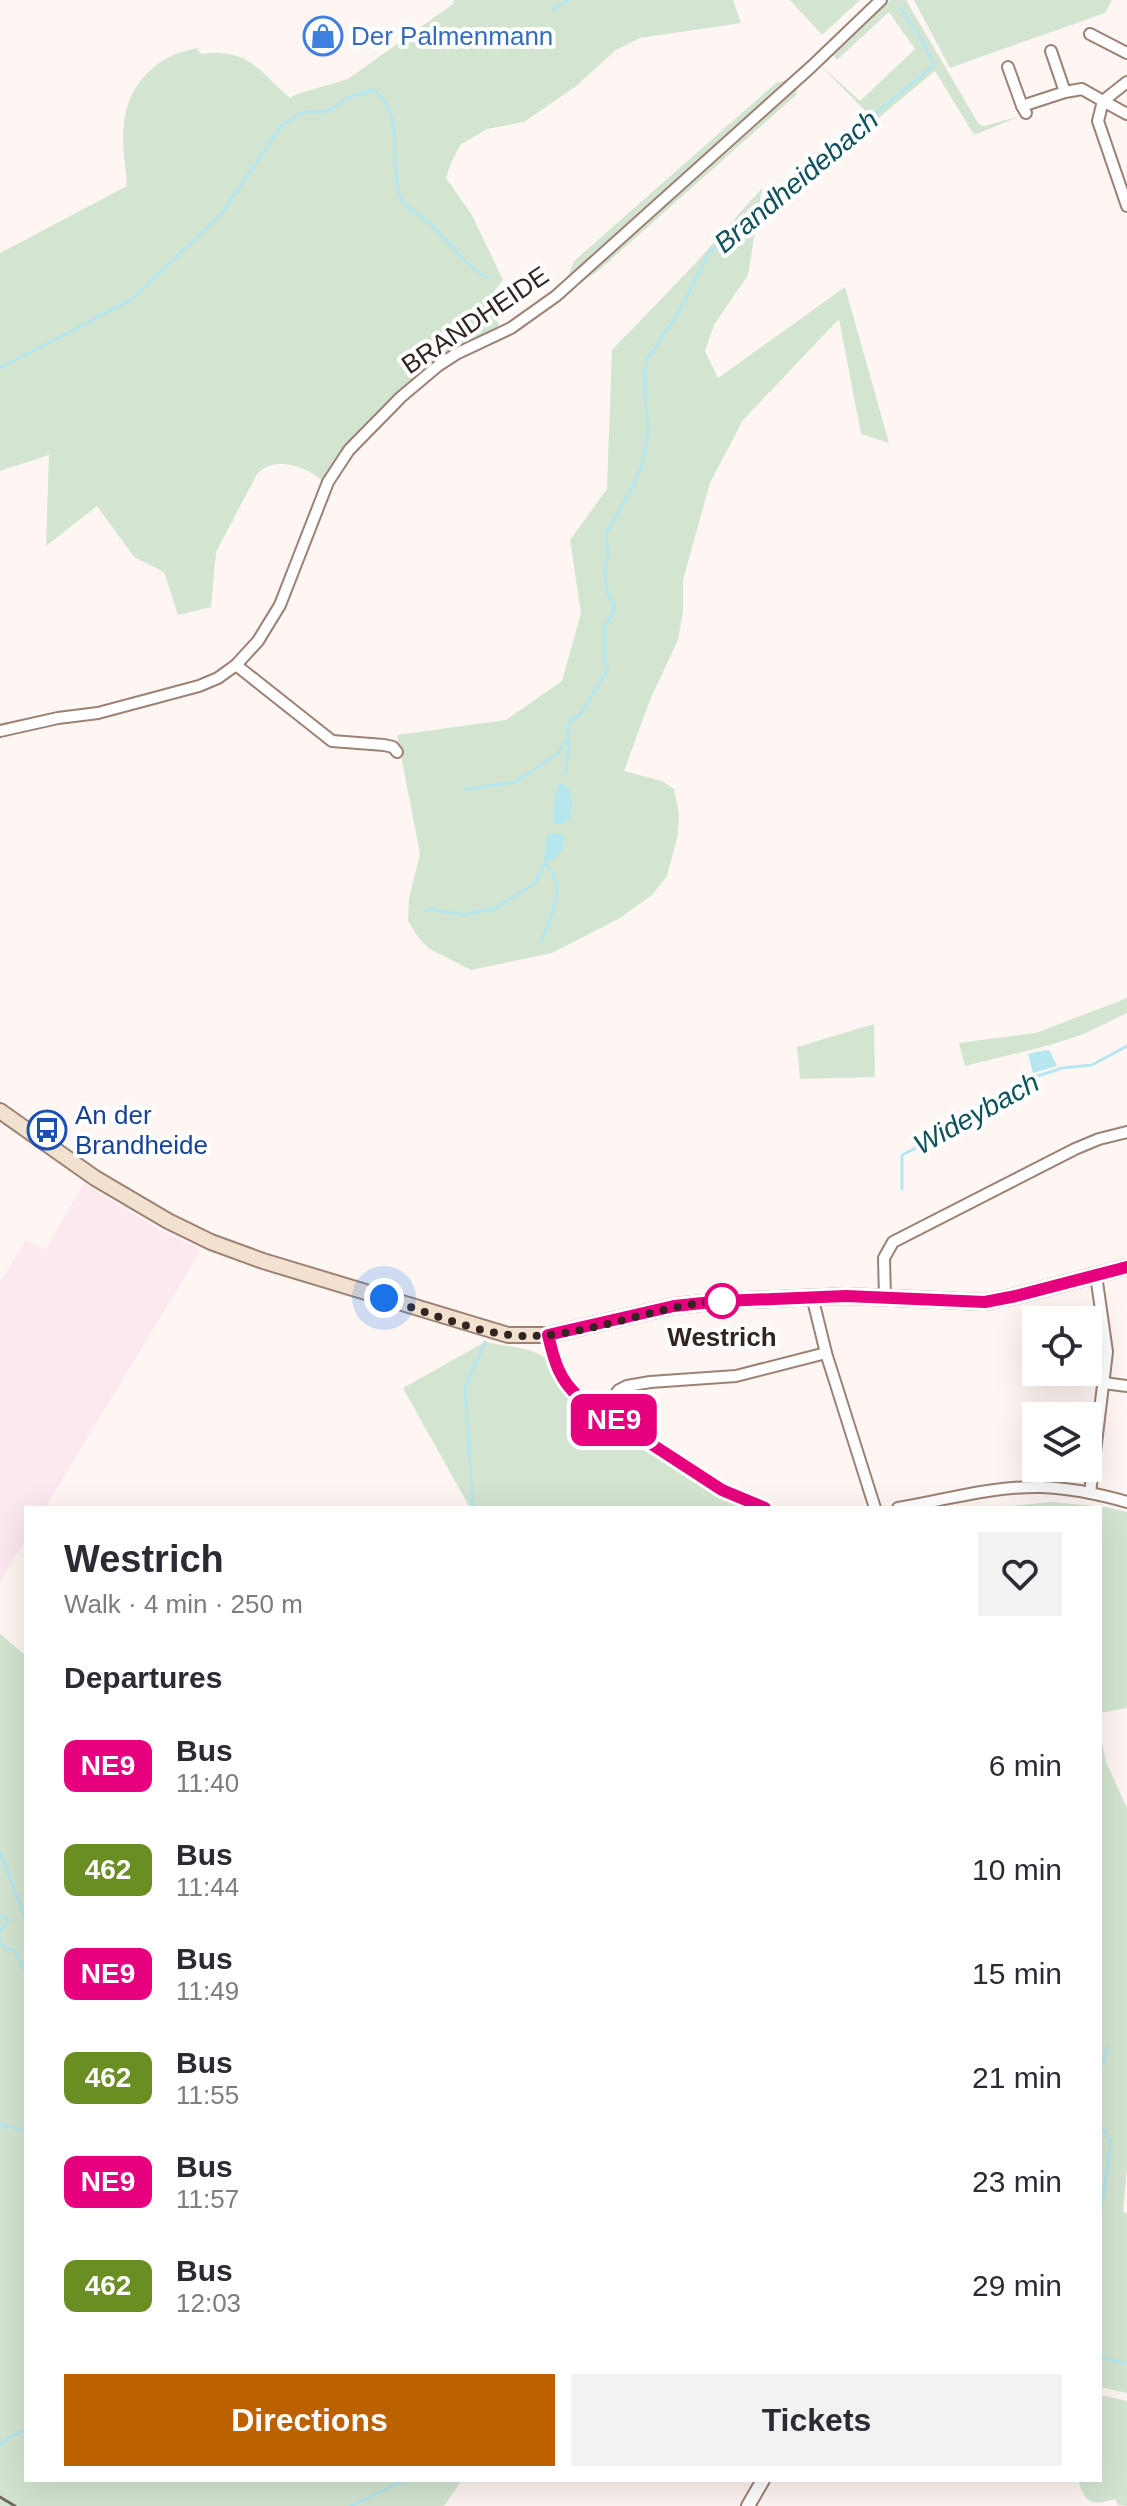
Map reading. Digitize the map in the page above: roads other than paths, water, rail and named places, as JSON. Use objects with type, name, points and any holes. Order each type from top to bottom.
[{"type":"main road","points":[[0,1111],[95,1178],[211,1242],[508,1335],[548,1335],[690,1304],[812,1296],[985,1302],[1127,1267]]},
{"type":"street","name":"BRANDHEIDE","points":[[0,731],[98,713],[199,686],[218,678],[236,665],[258,641],[280,605],[328,482],[349,450],[401,397],[439,365],[511,328],[556,296],[881,0]]},
{"type":"street","points":[[1090,34],[1127,53]]},
{"type":"street","points":[[1051,51],[1065,92]]},
{"type":"street","points":[[1008,67],[1024,110],[1065,92],[1082,89],[1127,114]]},
{"type":"street","points":[[1127,82],[1103,101],[1098,121],[1122,176],[1127,206]]},
{"type":"street","points":[[236,665],[332,741],[367,742],[393,747],[397,752]]},
{"type":"street","points":[[885,1298],[884,1258],[893,1242],[1075,1149],[1127,1132]]},
{"type":"street","points":[[1090,1493],[1107,1352],[1096,1275]]},
{"type":"street","points":[[812,1296],[826,1353],[874,1506]]},
{"type":"street","points":[[548,1335],[555,1366],[567,1387],[722,1490],[760,1506]]},
{"type":"street","points":[[601,1412],[619,1390],[627,1386],[736,1376],[826,1353]]},
{"type":"street","points":[[1104,1383],[1127,1386]]},
{"type":"street","points":[[909,1506],[1001,1489],[1041,1487],[1090,1493],[1127,1502]]},
{"type":"street","points":[[748,2506],[762,2482]]},
{"type":"water","points":[[560,784],[569,787],[572,803],[571,818],[561,825],[554,824],[555,799]]},
{"type":"water","points":[[547,835],[564,835],[564,844],[561,852],[547,862],[544,857]]},
{"type":"water","points":[[1050,1051],[1057,1066],[1033,1073],[1028,1054]]},
{"type":"waterway","points":[[552,10],[569,0]]},
{"type":"waterway","name":"Brandheidebach","points":[[565,773],[570,723],[580,715],[608,669],[604,663],[604,625],[615,607],[607,592],[606,533],[642,465],[648,431],[644,371],[647,360],[679,312],[709,253],[934,65],[919,35],[900,8]]},
{"type":"waterway","points":[[0,368],[131,300],[222,213],[282,125],[303,112],[328,111],[351,96],[375,90],[390,114],[397,183],[402,200],[486,277]]},
{"type":"waterway","points":[[466,789],[516,782],[557,754],[566,741]]},
{"type":"waterway","name":"Brandheidebach","points":[[425,911],[431,909],[463,915],[496,908],[535,883],[546,860]]},
{"type":"waterway","points":[[542,940],[557,890],[556,880],[544,863]]},
{"type":"waterway","name":"Wideybach","points":[[902,1189],[902,1155],[965,1123],[979,1109],[1023,1081],[1062,1068],[1092,1065],[1127,1046]]},
{"type":"waterway","points":[[473,1506],[465,1387],[485,1342]]},
{"type":"waterway","points":[[0,1852],[24,1915]]},
{"type":"waterway","points":[[0,1916],[8,1921],[0,1931]]},
{"type":"waterway","points":[[0,1942],[6,1949],[15,1951],[24,1968]]},
{"type":"waterway","points":[[1102,2066],[1108,2047]]},
{"type":"waterway","points":[[0,2124],[24,2130]]},
{"type":"waterway","points":[[1102,2128],[1111,2141],[1102,2205]]},
{"type":"waterway","points":[[1102,2358],[1127,2363]]},
{"type":"waterway","points":[[0,2445],[24,2430]]},
{"type":"waterway","points":[[351,2506],[401,2482]]},
{"type":"railway","points":[[0,2497],[15,2506]]},
{"type":"place","name":"Der Palmenmann","points":[[323,36]]},
{"type":"place","name":"An der Brandheide","points":[[47,1130]]},
{"type":"place","name":"Westrich","points":[[722,1301]]}]
